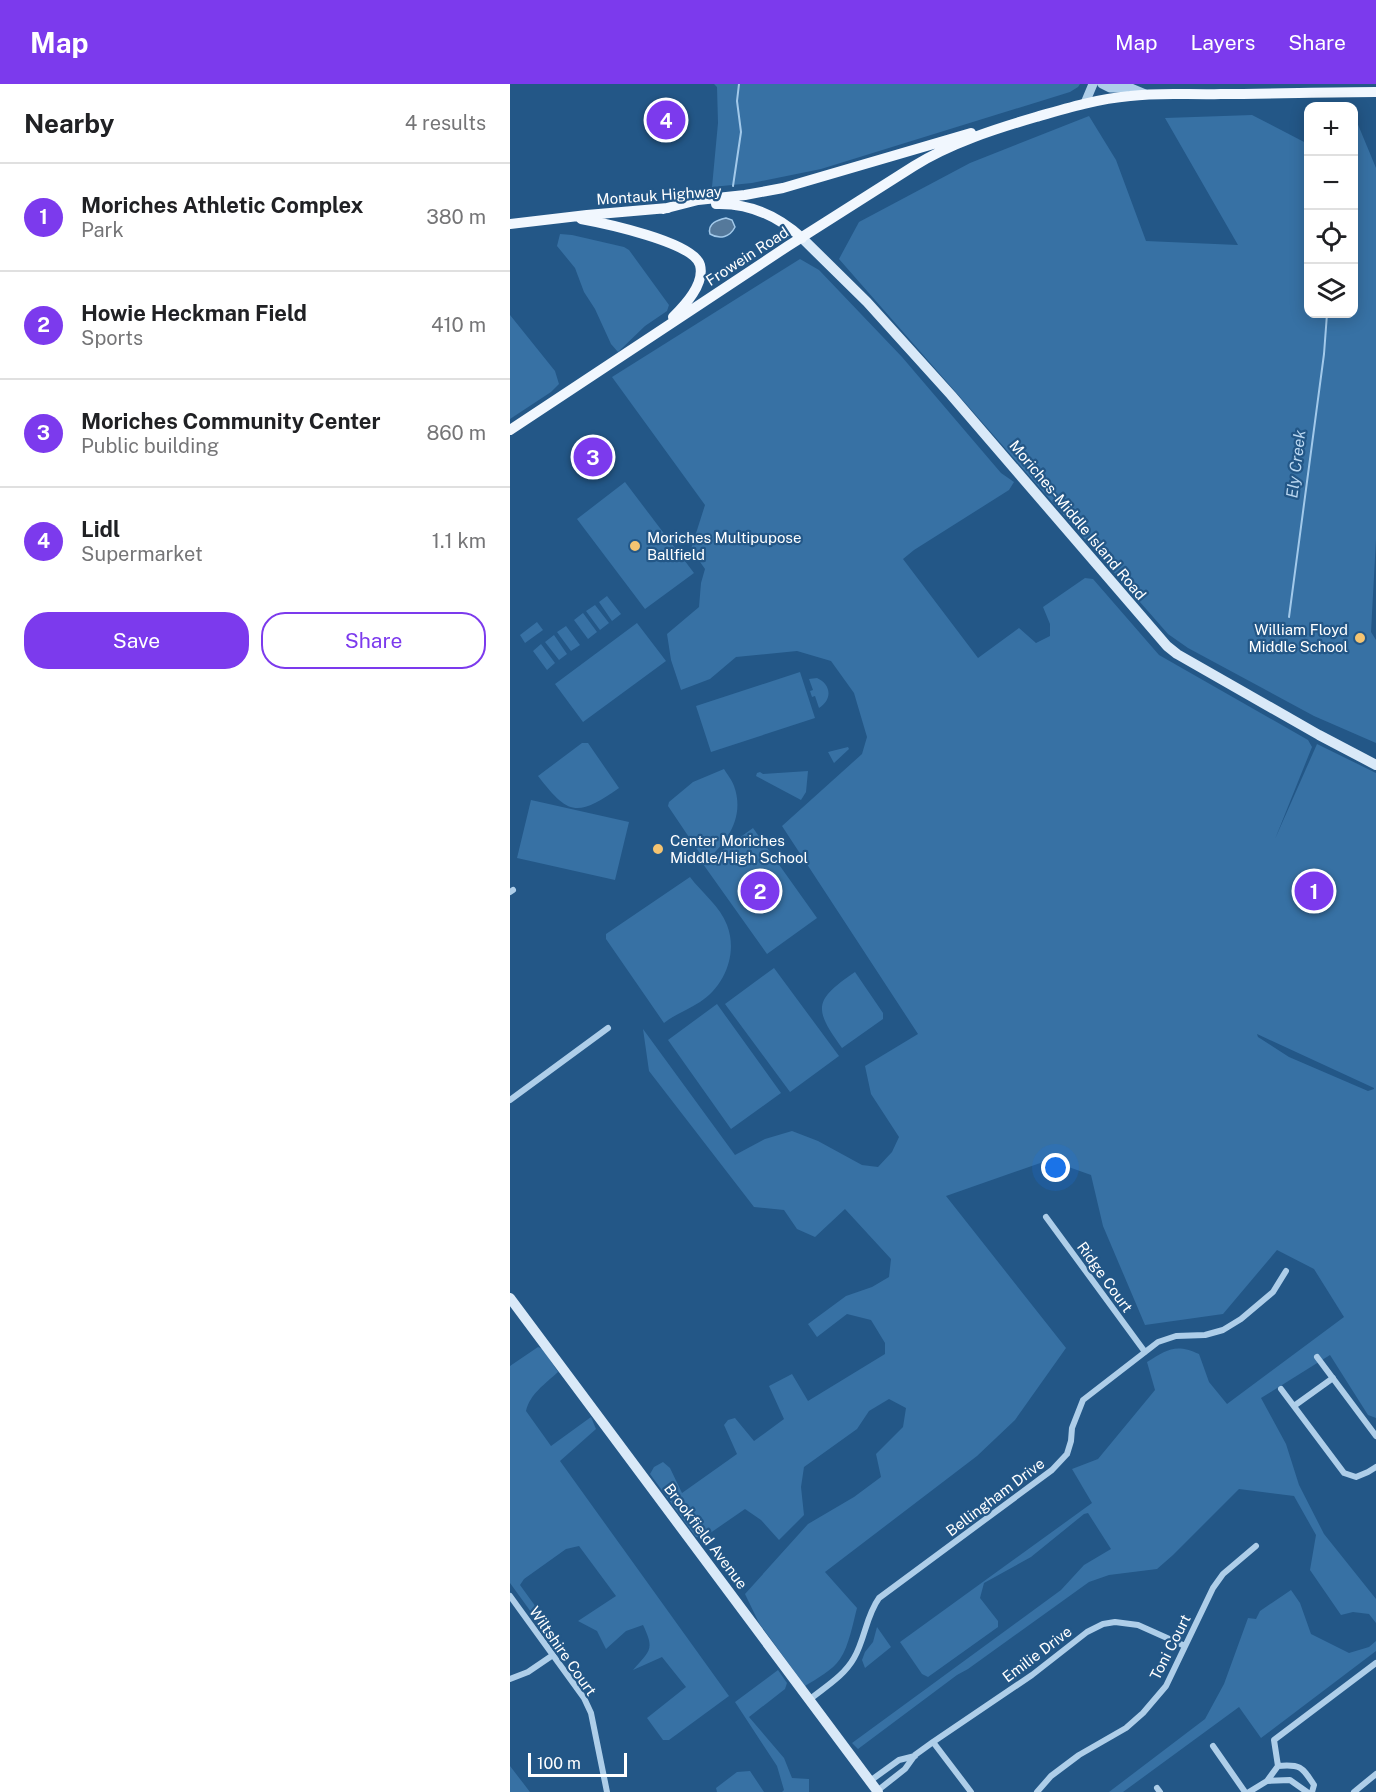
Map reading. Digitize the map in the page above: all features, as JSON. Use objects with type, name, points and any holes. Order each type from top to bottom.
[{"type":"main road","points":[[663,208],[698,200],[783,188],[1085,103],[1145,94],[1376,92]]},
{"type":"main road","name":"Frowein Road","points":[[510,430],[802,237],[922,161],[1010,124]]},
{"type":"main road","name":"Montauk Highway","points":[[510,224],[721,204],[744,206],[774,218],[802,237]]},
{"type":"main road","points":[[572,217],[642,233],[678,248],[697,259],[700,273],[693,291],[685,305],[661,330]]},
{"type":"main road","name":"Moriches-Middle Island Road","points":[[802,237],[879,315],[951,394],[1167,646],[1177,654],[1319,735],[1376,765]]},
{"type":"main road","name":"Brookfield Avenue","points":[[510,1298],[878,1791]]},
{"type":"street","points":[[1085,103],[1093,84]]},
{"type":"street","points":[[1102,84],[1110,88],[1131,88],[1145,94]]},
{"type":"street","points":[[510,1100],[608,1028]]},
{"type":"street","name":"Ridge Court","points":[[1046,1217],[1145,1352]]},
{"type":"street","name":"Bellingham Drive","points":[[809,1700],[843,1673],[854,1659],[871,1608],[879,1598],[1052,1470],[1067,1454],[1072,1428],[1083,1400],[1158,1342],[1176,1336],[1205,1335],[1223,1330],[1273,1292],[1286,1271]]},
{"type":"street","points":[[1317,1357],[1376,1436]]},
{"type":"street","points":[[1294,1406],[1333,1378]]},
{"type":"street","points":[[1281,1389],[1344,1473],[1356,1478],[1376,1467]]},
{"type":"street","name":"Toni Court","points":[[1037,1792],[1051,1776],[1079,1755],[1126,1728],[1143,1713],[1166,1686],[1222,1574],[1256,1546]]},
{"type":"street","name":"Wiltshire Court","points":[[510,1596],[573,1682],[591,1713],[607,1792]]},
{"type":"street","name":"Emilie Drive","points":[[870,1781],[895,1763],[915,1755],[1032,1675],[1087,1632],[1103,1624],[1115,1622],[1138,1625],[1185,1646]]},
{"type":"street","points":[[510,1679],[528,1672],[553,1655]]},
{"type":"street","points":[[1214,1746],[1247,1792],[1267,1781],[1278,1766],[1274,1740],[1376,1663]]},
{"type":"street","points":[[933,1742],[971,1792]]},
{"type":"street","name":"Emilie Drive","points":[[878,1791],[902,1772],[915,1755]]},
{"type":"street","points":[[895,1763],[902,1772]]},
{"type":"street","points":[[1278,1766],[1302,1767],[1314,1785],[1312,1792]]},
{"type":"street","points":[[1354,1792],[1376,1774]]},
{"type":"street","points":[[1267,1781],[1290,1780],[1307,1792]]},
{"type":"shaded area","points":[[714,84],[1080,84],[1070,92],[821,169],[752,183],[712,187],[718,123],[717,87]]},
{"type":"shaded area","points":[[1252,115],[1304,142],[1304,318],[1358,318],[1358,125],[1376,168],[1376,539],[1371,632],[1376,640],[1376,743],[1314,716],[1188,648],[1168,634],[839,259],[859,222],[970,163],[1089,116],[1116,160],[1146,241],[1238,245],[1165,118]]},
{"type":"shaded area","points":[[726,218],[732,220],[735,227],[728,235],[721,237],[710,234],[709,230],[712,225]]},
{"type":"shaded area","points":[[560,234],[629,250],[669,305],[667,311],[645,326],[618,352],[611,344],[595,309],[584,292],[575,268],[557,246]]},
{"type":"shaded area","points":[[800,259],[819,270],[902,357],[1001,473],[1014,482],[1009,490],[903,559],[978,658],[1019,628],[1036,643],[1050,636],[1050,624],[1043,607],[1085,578],[1093,579],[1159,655],[1308,740],[1312,747],[1275,839],[1317,744],[1376,773],[1376,1418],[1368,1415],[1330,1355],[1261,1398],[1286,1444],[1299,1485],[1324,1534],[1376,1599],[1376,1623],[1369,1614],[1353,1612],[1341,1615],[1310,1570],[1316,1535],[1294,1496],[1239,1489],[1157,1569],[1109,1575],[1089,1582],[957,1675],[858,1749],[852,1743],[1061,1590],[1084,1565],[1111,1549],[1088,1513],[1084,1514],[1031,1557],[984,1583],[980,1598],[998,1621],[998,1627],[928,1677],[922,1674],[900,1642],[1092,1503],[1072,1469],[1098,1459],[1155,1390],[1147,1362],[1172,1349],[1184,1349],[1199,1354],[1209,1382],[1227,1404],[1344,1317],[1314,1269],[1277,1250],[1223,1314],[1145,1325],[1103,1226],[1091,1175],[1049,1160],[946,1196],[1066,1348],[1015,1420],[977,1456],[825,1572],[857,1608],[846,1648],[829,1671],[805,1686],[759,1623],[745,1594],[808,1524],[854,1497],[881,1477],[876,1454],[903,1427],[906,1408],[889,1399],[869,1411],[857,1429],[804,1467],[801,1487],[804,1515],[779,1540],[761,1520],[745,1509],[703,1538],[696,1537],[650,1474],[654,1467],[663,1462],[670,1468],[682,1493],[737,1454],[724,1425],[728,1420],[735,1418],[754,1441],[784,1419],[769,1386],[792,1374],[808,1401],[885,1354],[885,1343],[871,1320],[847,1314],[817,1337],[808,1324],[846,1296],[872,1287],[889,1277],[891,1259],[845,1209],[815,1237],[797,1229],[784,1210],[754,1207],[649,1071],[643,1029],[735,1155],[765,1139],[792,1131],[818,1141],[862,1165],[878,1167],[892,1152],[899,1137],[871,1094],[865,1066],[918,1034],[782,826],[862,754],[867,737],[854,693],[831,661],[797,651],[736,657],[710,679],[681,690],[671,660],[667,634],[699,607],[705,569],[691,549],[705,505],[612,377]],"holes":[[[1257,1034],[1374,1088],[1368,1091],[1289,1057],[1258,1037]]]},
{"type":"shaded area","points":[[510,315],[555,371],[559,384],[551,392],[510,419]]},
{"type":"shaded area","name":"Moriches Multipupose Ballfield","points":[[625,482],[694,573],[645,609],[577,519]]},
{"type":"shaded area","points":[[607,596],[621,614],[612,621],[599,602]]},
{"type":"shaded area","points":[[595,605],[609,623],[600,630],[586,611]]},
{"type":"shaded area","points":[[583,613],[597,632],[588,639],[574,620]]},
{"type":"shaded area","points":[[537,622],[543,630],[525,643],[520,635]]},
{"type":"shaded area","points":[[637,623],[666,661],[583,722],[555,684]]},
{"type":"shaded area","points":[[566,626],[580,645],[571,651],[557,632]]},
{"type":"shaded area","points":[[554,635],[567,654],[559,660],[545,642]]},
{"type":"shaded area","points":[[541,644],[555,663],[547,670],[533,651]]},
{"type":"shaded area","points":[[800,672],[815,718],[711,752],[696,706]]},
{"type":"shaded area","points":[[817,678],[828,688],[828,697],[819,708],[815,696],[812,697],[810,691],[813,690],[809,679]]},
{"type":"shaded area","points":[[582,743],[588,743],[619,788],[593,804],[574,808],[558,799],[538,776]]},
{"type":"shaded area","points":[[848,747],[849,749],[834,763],[828,752]]},
{"type":"shaded area","points":[[724,769],[733,784],[737,797],[736,818],[721,846],[705,861],[668,806],[669,802],[693,782]]},
{"type":"shaded area","points":[[808,771],[806,792],[801,800],[756,776],[760,772],[763,774]]},
{"type":"shaded area","points":[[531,800],[629,822],[615,880],[517,858]]},
{"type":"shaded area","points":[[753,828],[817,918],[767,954],[703,864]]},
{"type":"shaded area","points":[[690,877],[724,918],[730,936],[730,957],[722,978],[709,995],[664,1023],[606,939],[606,934]]},
{"type":"shaded area","points":[[774,968],[839,1056],[790,1092],[725,1004]]},
{"type":"shaded area","points":[[855,972],[883,1013],[883,1019],[842,1048],[826,1023],[822,1005],[832,990]]},
{"type":"shaded area","points":[[717,1004],[781,1093],[731,1129],[668,1040]]},
{"type":"shaded area","points":[[538,1347],[543,1349],[558,1372],[534,1394],[526,1411],[551,1446],[591,1417],[596,1429],[560,1461],[729,1696],[669,1740],[663,1740],[647,1718],[686,1687],[662,1657],[633,1670],[647,1654],[650,1645],[643,1625],[626,1631],[606,1649],[597,1631],[578,1621],[616,1596],[579,1546],[566,1549],[524,1579],[520,1585],[554,1632],[547,1634],[510,1583],[510,1366]]},
{"type":"shaded area","points":[[1291,1590],[1300,1603],[1311,1634],[1349,1653],[1369,1647],[1376,1641],[1376,1651],[1261,1738],[1239,1707],[1123,1792],[1109,1792],[1205,1719],[1224,1684],[1248,1618],[1256,1619],[1260,1611]]},
{"type":"shaded area","points":[[877,1627],[891,1647],[865,1668],[862,1660],[873,1642]]},
{"type":"shaded area","points":[[778,1670],[787,1683],[785,1689],[749,1717],[784,1758],[792,1778],[809,1779],[809,1792],[782,1792],[784,1790],[777,1766],[735,1702]]},
{"type":"shaded area","points":[[510,1766],[530,1792],[510,1792]]},
{"type":"shaded area","points":[[750,1771],[764,1792],[717,1792],[716,1788],[737,1772]]},
{"type":"waterway","points":[[733,186],[741,132],[737,101],[739,84]]},
{"type":"waterway","name":"Ely Creek","points":[[1289,617],[1324,354],[1327,318]]},
{"type":"place","name":"Lidl","points":[[666,120]]},
{"type":"place","name":"Moriches Community Center","points":[[593,457]]},
{"type":"place","name":"Moriches Multipupose Ballfield","points":[[635,546]]},
{"type":"place","name":"William Floyd Middle School","points":[[1360,638]]},
{"type":"place","name":"Center Moriches Middle/High School","points":[[658,849]]},
{"type":"place","name":"Howie Heckman Field","points":[[760,891]]},
{"type":"place","name":"Moriches Athletic Complex","points":[[1314,891]]}]
